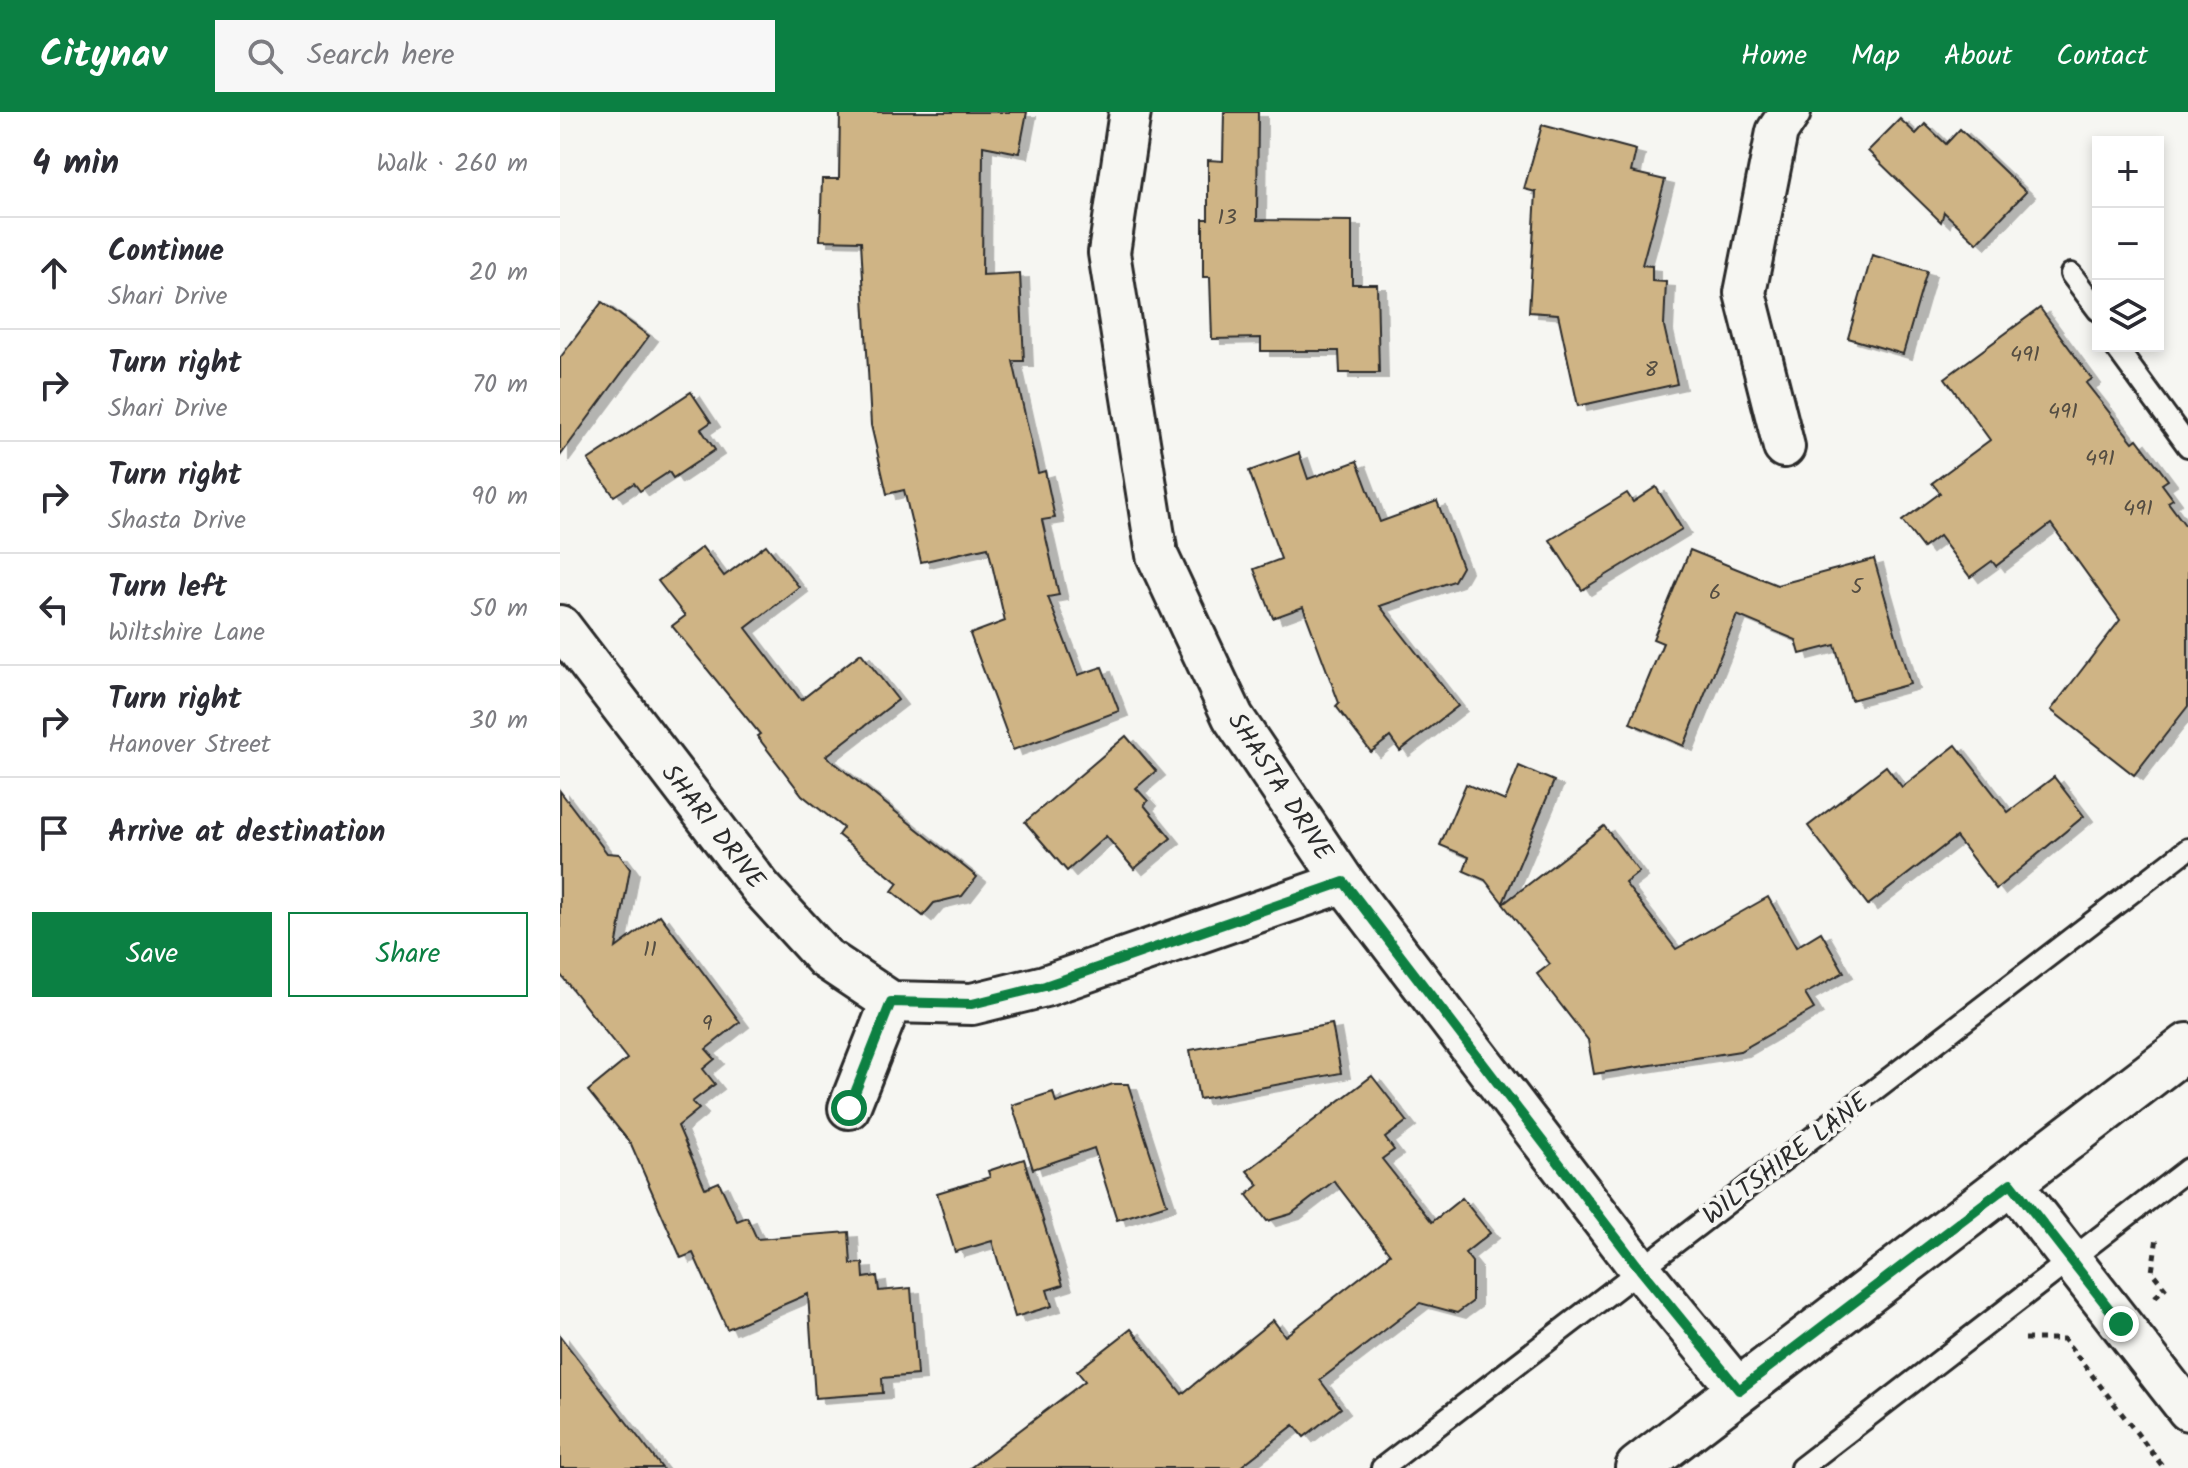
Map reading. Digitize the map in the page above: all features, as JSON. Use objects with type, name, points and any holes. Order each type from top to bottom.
[{"type":"main road","points":[[1638,1468],[2188,1046]]},
{"type":"street","name":"SHASTA DRIVE","points":[[1130,112],[1109,253],[1157,555],[1233,717],[1344,882],[1640,1269],[1739,1390]]},
{"type":"street","points":[[1784,447],[1745,293],[1777,132],[1790,112]]},
{"type":"street","name":"SHARI DRIVE","points":[[560,626],[760,887],[825,958],[891,1002]]},
{"type":"street","points":[[849,1108],[891,1002],[972,1004],[1045,986],[1344,882]]},
{"type":"street","points":[[2011,1183],[2188,1410]]},
{"type":"lane","points":[[2071,274],[2092,302]]},
{"type":"lane","points":[[2119,352],[2188,446]]},
{"type":"lane","name":"WILTSHIRE LANE","points":[[1382,1468],[2188,849]]},
{"type":"lane","points":[[1801,1468],[2188,1169]]},
{"type":"path","points":[[2064,1339],[2164,1468]]},
{"type":"building","points":[[840,112],[1027,112],[1019,153],[983,146],[982,275],[1020,273],[1024,361],[1013,361],[1038,473],[1045,471],[1055,518],[1042,520],[1059,595],[1048,597],[1078,675],[1102,667],[1119,711],[1013,750],[970,634],[1005,621],[988,547],[921,562],[904,490],[887,494],[871,425],[861,241],[820,240],[822,179],[839,179]]},
{"type":"building","points":[[1224,112],[1258,112],[1257,220],[1352,221],[1352,284],[1377,284],[1379,373],[1340,373],[1339,351],[1261,351],[1261,338],[1212,339],[1210,277],[1203,277],[1203,219],[1208,219],[1208,160],[1223,161]]},
{"type":"building","points":[[1900,119],[1916,134],[1925,124],[1946,144],[1960,129],[2026,192],[1977,243],[1944,212],[1941,222],[1868,151]]},
{"type":"building","points":[[1542,125],[1636,150],[1631,172],[1665,180],[1642,265],[1652,266],[1652,281],[1666,282],[1664,326],[1677,384],[1578,406],[1558,314],[1529,312],[1536,192],[1524,189]]},
{"type":"building","points":[[1872,255],[1927,271],[1903,354],[1848,338]]},
{"type":"building","points":[[602,302],[649,336],[560,456],[560,358]]},
{"type":"building","points":[[2040,308],[2092,379],[2086,383],[2133,442],[2137,439],[2168,480],[2162,484],[2173,499],[2168,502],[2188,529],[2188,706],[2134,775],[2051,710],[2120,620],[2051,524],[1996,566],[1992,561],[1970,577],[1939,536],[1923,548],[1902,521],[1940,493],[1932,483],[1990,440],[1945,378]]},
{"type":"building","points":[[691,392],[711,422],[701,429],[715,450],[673,478],[669,472],[640,491],[634,483],[614,496],[588,460]]},
{"type":"building","points":[[1299,453],[1308,479],[1357,461],[1380,522],[1437,501],[1462,567],[1454,581],[1380,606],[1458,706],[1400,751],[1390,737],[1371,752],[1336,706],[1339,703],[1303,607],[1273,618],[1254,569],[1281,559],[1249,471]]},
{"type":"building","points":[[1656,487],[1682,529],[1582,590],[1550,540],[1627,493],[1633,502]]},
{"type":"building","points":[[766,545],[799,587],[746,628],[801,700],[861,653],[898,700],[826,756],[977,877],[962,896],[934,903],[923,916],[892,891],[898,883],[838,835],[843,828],[802,795],[757,736],[760,734],[672,626],[685,616],[658,581],[702,547],[724,576]]},
{"type":"building","points":[[1690,550],[1777,585],[1874,559],[1910,684],[1851,700],[1835,645],[1800,654],[1796,640],[1737,615],[1684,746],[1630,723],[1663,643],[1653,639]]},
{"type":"building","points":[[1126,736],[1156,771],[1136,788],[1148,801],[1144,805],[1171,838],[1134,869],[1106,836],[1067,871],[1025,822]]},
{"type":"building","points":[[1956,745],[2008,812],[2054,777],[2084,816],[1996,889],[1956,837],[1868,905],[1808,826],[1886,766],[1902,787]]},
{"type":"building","points":[[1519,766],[1554,781],[1503,903],[1485,880],[1464,871],[1469,857],[1440,845],[1466,784],[1505,801]]},
{"type":"building","points":[[560,791],[607,853],[619,854],[630,869],[616,948],[660,915],[740,1022],[706,1049],[715,1059],[703,1069],[715,1084],[692,1102],[699,1109],[678,1126],[705,1188],[719,1182],[737,1221],[747,1217],[757,1239],[849,1232],[851,1264],[863,1263],[864,1278],[877,1276],[879,1291],[911,1288],[917,1375],[882,1378],[883,1393],[815,1398],[808,1294],[727,1329],[693,1253],[681,1258],[631,1144],[588,1091],[627,1059],[560,974]]},
{"type":"building","points":[[1604,826],[1639,872],[1625,883],[1676,949],[1768,897],[1796,947],[1821,932],[1844,972],[1805,994],[1814,1009],[1740,1051],[1594,1074],[1588,1040],[1537,974],[1550,964],[1503,904]]},
{"type":"building","points":[[1332,1024],[1341,1073],[1199,1099],[1190,1050]]},
{"type":"building","points":[[1372,1076],[1407,1121],[1385,1138],[1394,1150],[1382,1159],[1432,1222],[1462,1198],[1490,1233],[1465,1253],[1472,1262],[1472,1302],[1457,1313],[1420,1303],[1320,1380],[1341,1408],[1304,1437],[1294,1425],[1239,1468],[970,1468],[1085,1381],[1077,1371],[1131,1329],[1182,1394],[1273,1320],[1285,1336],[1390,1254],[1334,1181],[1291,1214],[1267,1221],[1247,1195],[1259,1185],[1247,1171]]},
{"type":"building","points":[[1113,1084],[1128,1084],[1167,1204],[1117,1220],[1094,1148],[1033,1169],[1012,1105],[1053,1092],[1056,1103]]},
{"type":"building","points":[[1024,1159],[1063,1285],[1047,1290],[1052,1306],[1015,1317],[992,1241],[955,1252],[937,1193],[990,1177],[988,1171]]},
{"type":"building","points":[[560,1336],[662,1468],[560,1468]]},
{"type":"route","points":[[849,1108],[891,1002],[972,1004],[1045,986],[1344,882],[1640,1269],[1739,1390],[2011,1183],[2121,1324]]}]
